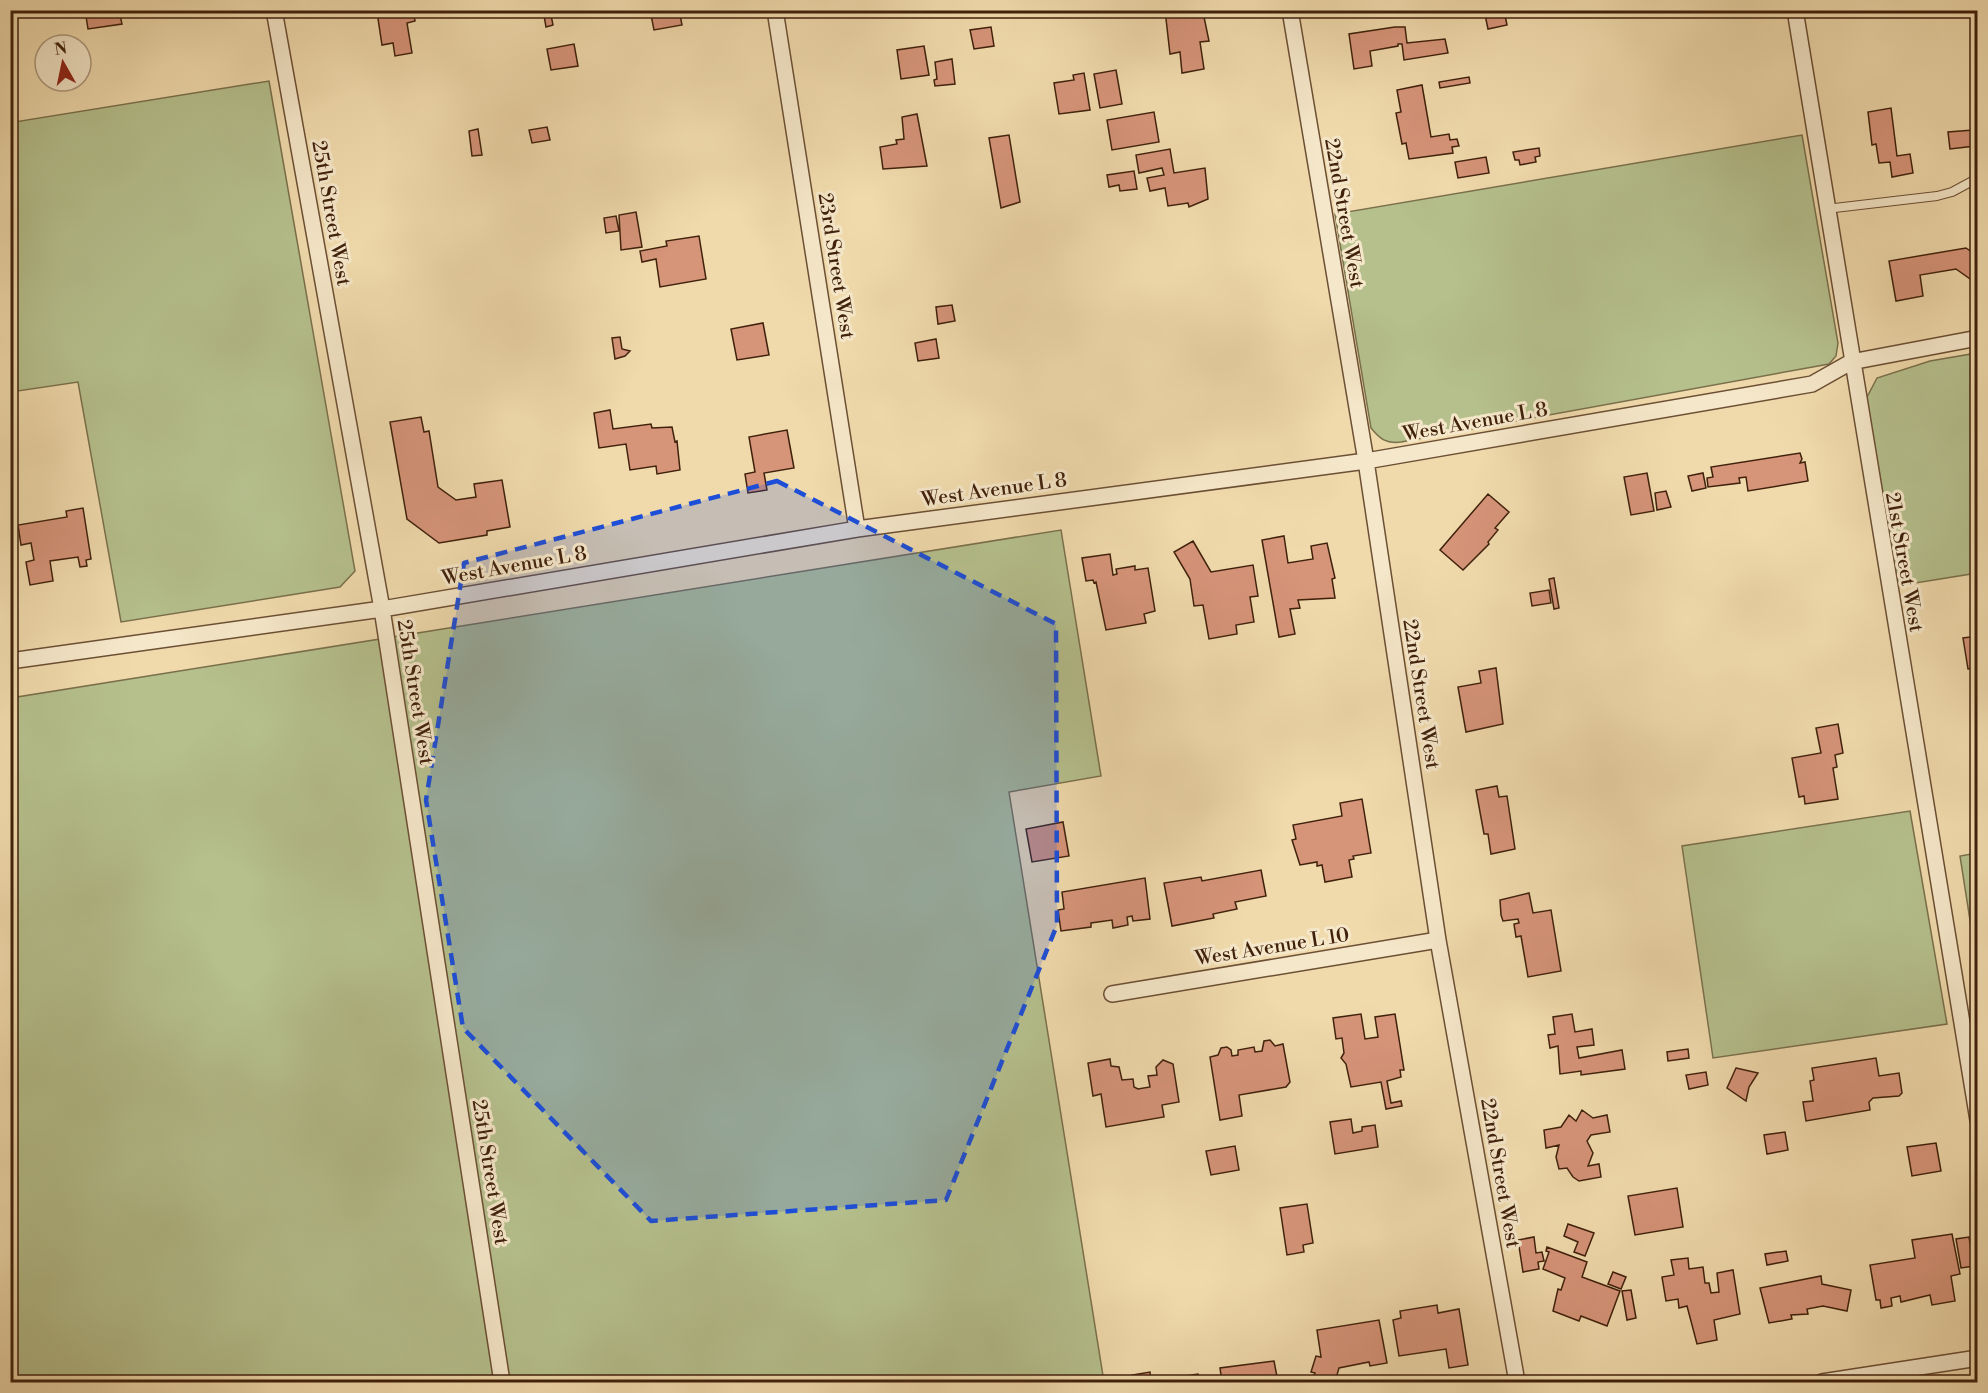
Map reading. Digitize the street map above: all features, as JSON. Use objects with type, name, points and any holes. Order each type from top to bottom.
[{"type":"street","name":"25th Street West","points":[[274,10],[382,609],[502,1383]]},
{"type":"street","name":"23rd Street West","points":[[775,10],[857,529]]},
{"type":"street","name":"22nd Street West","points":[[1290,10],[1366,461],[1438,940],[1517,1383]]},
{"type":"street","name":"21st Street West","points":[[1795,10],[1977,1120]]},
{"type":"street","name":"West Avenue L 8","points":[[10,661],[382,609],[857,529],[1366,461],[1812,384],[1851,362],[1977,338]]},
{"type":"street","name":"West Avenue L 10","points":[[1112,994],[1438,940]]},
{"type":"street","points":[[1822,1383],[1977,1358]]},
{"type":"lane","points":[[1826,209],[1937,196],[1952,192],[1977,178]]},
{"type":"highlighted area","points":[[777,481],[1056,624],[1057,925],[946,1200],[651,1221],[463,1028],[426,800],[464,563]]},
{"type":"green space","points":[[269,81],[355,571],[340,587],[121,622],[78,382],[11,392],[11,97],[15,122]]},
{"type":"green space","points":[[1802,135],[1838,343],[1836,356],[1829,364],[1401,442],[1384,440],[1371,428],[1335,214]]},
{"type":"green space","points":[[1977,353],[1977,573],[1897,586],[1866,399],[1877,378],[1930,361]]},
{"type":"green space","points":[[1061,530],[1101,776],[1009,792],[1104,1382],[11,1382],[11,698]]},
{"type":"green space","points":[[1910,811],[1947,1024],[1713,1058],[1682,846]]},
{"type":"green space","points":[[1978,853],[1977,965],[1960,856]]},
{"type":"building","points":[[85,10],[119,10],[122,24],[88,29]]},
{"type":"building","points":[[413,10],[415,21],[407,23],[412,53],[395,56],[393,43],[382,45],[377,12]]},
{"type":"building","points":[[543,10],[550,10],[553,25],[546,27]]},
{"type":"building","points":[[650,10],[679,10],[682,25],[654,30]]},
{"type":"building","points":[[1165,10],[1206,10],[1206,17],[1204,17],[1209,41],[1200,42],[1204,69],[1182,73],[1180,52],[1170,54]]},
{"type":"building","points":[[1484,10],[1504,10],[1507,25],[1488,29]]},
{"type":"building","points":[[991,27],[994,46],[974,49],[970,30]]},
{"type":"building","points":[[1405,27],[1407,43],[1445,39],[1448,53],[1404,60],[1402,44],[1398,44],[1398,46],[1370,51],[1372,66],[1354,69],[1349,34]]},
{"type":"building","points":[[574,44],[578,66],[551,70],[547,49]]},
{"type":"building","points":[[924,46],[929,75],[901,79],[897,50]]},
{"type":"building","points":[[952,59],[955,84],[935,86],[934,80],[937,79],[935,62]]},
{"type":"building","points":[[1116,70],[1122,104],[1100,108],[1094,74]]},
{"type":"building","points":[[1084,73],[1090,110],[1059,114],[1054,83],[1074,80],[1073,75]]},
{"type":"building","points":[[1469,77],[1470,83],[1440,88],[1439,82]]},
{"type":"building","points":[[1422,85],[1431,137],[1449,134],[1450,140],[1457,139],[1459,146],[1452,147],[1453,153],[1409,159],[1406,143],[1402,144],[1396,113],[1401,112],[1397,90]]},
{"type":"building","points":[[1891,108],[1897,156],[1910,154],[1913,173],[1892,177],[1890,162],[1879,163],[1876,144],[1872,145],[1868,112]]},
{"type":"building","points":[[1154,112],[1159,142],[1112,150],[1107,120]]},
{"type":"building","points":[[917,114],[927,166],[883,169],[880,147],[897,144],[896,140],[904,139],[902,117]]},
{"type":"building","points":[[547,127],[550,140],[532,143],[529,130]]},
{"type":"building","points":[[478,129],[482,155],[472,156],[469,131]]},
{"type":"building","points":[[1973,130],[1975,146],[1950,149],[1948,132]]},
{"type":"building","points":[[1009,135],[1020,202],[1001,208],[989,138]]},
{"type":"building","points":[[1539,148],[1540,156],[1535,157],[1536,162],[1520,165],[1519,160],[1515,160],[1513,152]]},
{"type":"building","points":[[1170,149],[1174,173],[1205,168],[1208,199],[1189,207],[1188,203],[1168,206],[1165,188],[1150,191],[1147,178],[1164,175],[1162,168],[1139,173],[1136,155]]},
{"type":"building","points":[[1486,157],[1489,173],[1458,178],[1455,162]]},
{"type":"building","points":[[1134,171],[1137,189],[1120,191],[1119,185],[1109,187],[1107,175]]},
{"type":"building","points":[[636,212],[642,247],[621,250],[619,215]]},
{"type":"building","points":[[616,216],[619,231],[606,233],[604,218]]},
{"type":"building","points":[[699,236],[706,279],[660,287],[656,259],[642,262],[640,251],[667,246],[666,241]]},
{"type":"building","points":[[1966,248],[1978,256],[1978,275],[1973,281],[1956,269],[1920,275],[1923,296],[1896,301],[1889,261]]},
{"type":"building","points":[[952,305],[955,321],[938,324],[936,307]]},
{"type":"building","points":[[763,323],[769,355],[737,360],[731,329]]},
{"type":"building","points":[[620,337],[622,349],[630,351],[625,356],[615,359],[612,338]]},
{"type":"building","points":[[936,339],[939,358],[918,361],[915,343]]},
{"type":"building","points":[[610,410],[613,429],[651,424],[652,428],[672,427],[675,442],[677,441],[680,470],[657,474],[656,466],[630,470],[626,444],[599,448],[594,413]]},
{"type":"building","points":[[421,417],[424,432],[429,431],[438,487],[456,500],[476,497],[474,484],[502,480],[510,527],[487,531],[487,535],[439,543],[407,519],[390,422]]},
{"type":"building","points":[[787,430],[794,468],[764,473],[767,490],[748,493],[745,474],[755,472],[749,437]]},
{"type":"building","points":[[1800,453],[1802,459],[1800,463],[1805,462],[1808,481],[1748,491],[1746,477],[1739,478],[1740,483],[1708,487],[1707,478],[1713,477],[1711,467]]},
{"type":"building","points":[[1647,473],[1654,511],[1631,515],[1624,477]]},
{"type":"building","points":[[1703,473],[1706,488],[1692,491],[1688,476]]},
{"type":"building","points":[[1666,491],[1671,507],[1657,510],[1655,493]]},
{"type":"building","points":[[1488,494],[1509,512],[1495,528],[1498,530],[1488,542],[1489,544],[1463,570],[1440,550]]},
{"type":"building","points":[[83,508],[91,559],[86,560],[87,566],[80,567],[78,557],[50,561],[53,581],[30,585],[26,562],[34,560],[31,543],[21,545],[18,525],[67,517],[66,511]]},
{"type":"building","points":[[1284,536],[1288,563],[1313,559],[1311,546],[1327,543],[1335,578],[1332,579],[1335,598],[1298,600],[1300,608],[1290,609],[1295,634],[1279,637],[1262,540]]},
{"type":"building","points":[[1193,541],[1211,572],[1253,565],[1258,596],[1250,597],[1254,622],[1236,625],[1237,634],[1209,639],[1203,605],[1194,606],[1190,579],[1174,552]]},
{"type":"building","points":[[1110,554],[1113,575],[1117,574],[1116,569],[1135,566],[1135,570],[1148,568],[1155,611],[1144,614],[1146,623],[1106,630],[1096,582],[1086,581],[1082,558]]},
{"type":"building","points":[[1554,578],[1559,608],[1554,609],[1549,579]]},
{"type":"building","points":[[1549,590],[1551,603],[1532,606],[1530,593]]},
{"type":"building","points":[[1978,636],[1978,668],[1968,669],[1963,638]]},
{"type":"building","points":[[1496,668],[1503,724],[1466,732],[1458,687],[1481,683],[1479,671]]},
{"type":"building","points":[[1838,724],[1843,753],[1835,755],[1837,767],[1833,768],[1838,799],[1805,804],[1804,796],[1799,797],[1792,758],[1821,753],[1816,728]]},
{"type":"building","points":[[1497,786],[1499,797],[1507,796],[1515,849],[1491,854],[1488,834],[1484,834],[1476,790]]},
{"type":"building","points":[[1362,799],[1371,853],[1353,856],[1354,859],[1349,860],[1352,877],[1325,882],[1322,865],[1317,866],[1317,862],[1300,865],[1292,840],[1296,839],[1293,825],[1342,816],[1340,803]]},
{"type":"building","points":[[1063,822],[1069,856],[1032,862],[1026,829]]},
{"type":"building","points":[[1261,870],[1266,896],[1235,902],[1237,909],[1213,914],[1214,918],[1172,926],[1164,883],[1201,877],[1202,881]]},
{"type":"building","points":[[1145,878],[1150,919],[1133,921],[1132,916],[1127,917],[1128,925],[1113,928],[1112,920],[1091,923],[1091,927],[1061,931],[1058,910],[1064,909],[1062,892]]},
{"type":"building","points":[[1529,893],[1533,913],[1551,910],[1561,971],[1528,977],[1521,936],[1516,937],[1514,924],[1519,923],[1518,919],[1503,921],[1500,900]]},
{"type":"building","points":[[1361,1014],[1365,1039],[1378,1037],[1375,1017],[1395,1014],[1404,1070],[1400,1070],[1401,1077],[1387,1081],[1391,1103],[1401,1101],[1402,1106],[1386,1109],[1381,1082],[1351,1087],[1346,1064],[1341,1058],[1344,1053],[1342,1038],[1336,1039],[1333,1018]]},
{"type":"building","points":[[1572,1014],[1575,1032],[1592,1029],[1594,1045],[1577,1047],[1579,1058],[1622,1050],[1625,1069],[1581,1075],[1581,1071],[1560,1074],[1558,1046],[1550,1048],[1548,1035],[1555,1034],[1553,1017]]},
{"type":"building","points":[[1270,1040],[1275,1046],[1283,1044],[1290,1082],[1286,1087],[1239,1095],[1242,1116],[1220,1120],[1210,1057],[1218,1055],[1221,1048],[1227,1047],[1231,1050],[1232,1056],[1238,1055],[1238,1050],[1254,1047],[1255,1052],[1262,1051],[1264,1041]]},
{"type":"building","points":[[1688,1049],[1689,1058],[1668,1061],[1667,1052]]},
{"type":"building","points":[[1876,1058],[1879,1076],[1899,1073],[1902,1093],[1899,1096],[1873,1098],[1869,1102],[1870,1110],[1806,1121],[1803,1102],[1813,1101],[1810,1081],[1814,1080],[1812,1068]]},
{"type":"building","points":[[1110,1059],[1111,1066],[1119,1067],[1122,1080],[1133,1079],[1134,1087],[1138,1089],[1150,1087],[1148,1076],[1157,1075],[1156,1067],[1163,1060],[1173,1064],[1179,1102],[1162,1105],[1164,1117],[1106,1127],[1101,1094],[1093,1096],[1088,1063]]},
{"type":"building","points":[[1736,1068],[1758,1073],[1749,1087],[1746,1101],[1727,1088]]},
{"type":"building","points":[[1706,1072],[1708,1085],[1689,1089],[1686,1075]]},
{"type":"building","points":[[1582,1110],[1593,1118],[1607,1115],[1610,1132],[1591,1135],[1587,1141],[1593,1153],[1588,1166],[1599,1164],[1601,1177],[1579,1181],[1567,1168],[1559,1169],[1556,1157],[1559,1145],[1546,1148],[1544,1130],[1561,1127],[1569,1115],[1576,1121]]},
{"type":"building","points":[[1351,1119],[1353,1133],[1362,1131],[1362,1127],[1375,1125],[1378,1147],[1335,1154],[1330,1122]]},
{"type":"building","points":[[1785,1132],[1788,1150],[1767,1154],[1764,1135]]},
{"type":"building","points":[[1936,1143],[1941,1171],[1912,1176],[1907,1147]]},
{"type":"building","points":[[1235,1146],[1239,1170],[1211,1175],[1206,1151]]},
{"type":"building","points":[[1677,1188],[1683,1227],[1635,1235],[1628,1196]]},
{"type":"building","points":[[1307,1204],[1313,1243],[1303,1245],[1304,1252],[1287,1255],[1280,1208]]},
{"type":"building","points":[[1568,1224],[1594,1233],[1585,1256],[1574,1252],[1578,1242],[1564,1236]]},
{"type":"building","points":[[1952,1234],[1960,1274],[1951,1276],[1955,1301],[1932,1305],[1930,1295],[1901,1302],[1900,1296],[1891,1298],[1892,1306],[1881,1308],[1880,1300],[1876,1300],[1870,1265],[1915,1258],[1912,1240]]},
{"type":"building","points":[[1534,1237],[1536,1253],[1542,1252],[1544,1261],[1538,1262],[1539,1269],[1523,1272],[1518,1240]]},
{"type":"building","points":[[1969,1237],[1974,1266],[1961,1268],[1956,1239]]},
{"type":"building","points":[[1547,1247],[1587,1262],[1582,1277],[1620,1291],[1607,1326],[1581,1316],[1579,1321],[1553,1311],[1558,1289],[1561,1290],[1565,1278],[1543,1269],[1549,1252],[1546,1251]]},
{"type":"building","points":[[1786,1251],[1788,1261],[1767,1265],[1765,1254]]},
{"type":"building","points":[[1688,1258],[1689,1269],[1703,1267],[1705,1283],[1709,1283],[1711,1293],[1719,1292],[1717,1273],[1733,1270],[1740,1314],[1714,1320],[1717,1340],[1697,1344],[1687,1306],[1679,1308],[1678,1299],[1666,1301],[1662,1277],[1674,1275],[1671,1260]]},
{"type":"building","points":[[1613,1272],[1626,1277],[1621,1289],[1608,1284]]},
{"type":"building","points":[[1821,1276],[1822,1284],[1851,1290],[1847,1311],[1823,1306],[1807,1309],[1808,1314],[1791,1315],[1792,1319],[1769,1323],[1760,1288]]},
{"type":"building","points":[[1631,1290],[1636,1318],[1627,1320],[1622,1291]]},
{"type":"building","points":[[1437,1305],[1438,1313],[1459,1309],[1468,1365],[1449,1368],[1446,1349],[1399,1356],[1393,1320],[1401,1318],[1400,1311]]},
{"type":"building","points":[[1379,1320],[1387,1363],[1370,1366],[1369,1362],[1339,1368],[1335,1382],[1312,1382],[1315,1373],[1311,1372],[1316,1356],[1321,1357],[1317,1330]]},
{"type":"building","points":[[1274,1361],[1278,1382],[1222,1382],[1220,1368]]},
{"type":"building","points":[[1150,1372],[1151,1381],[1198,1374],[1199,1382],[1134,1382],[1132,1375]]}]
